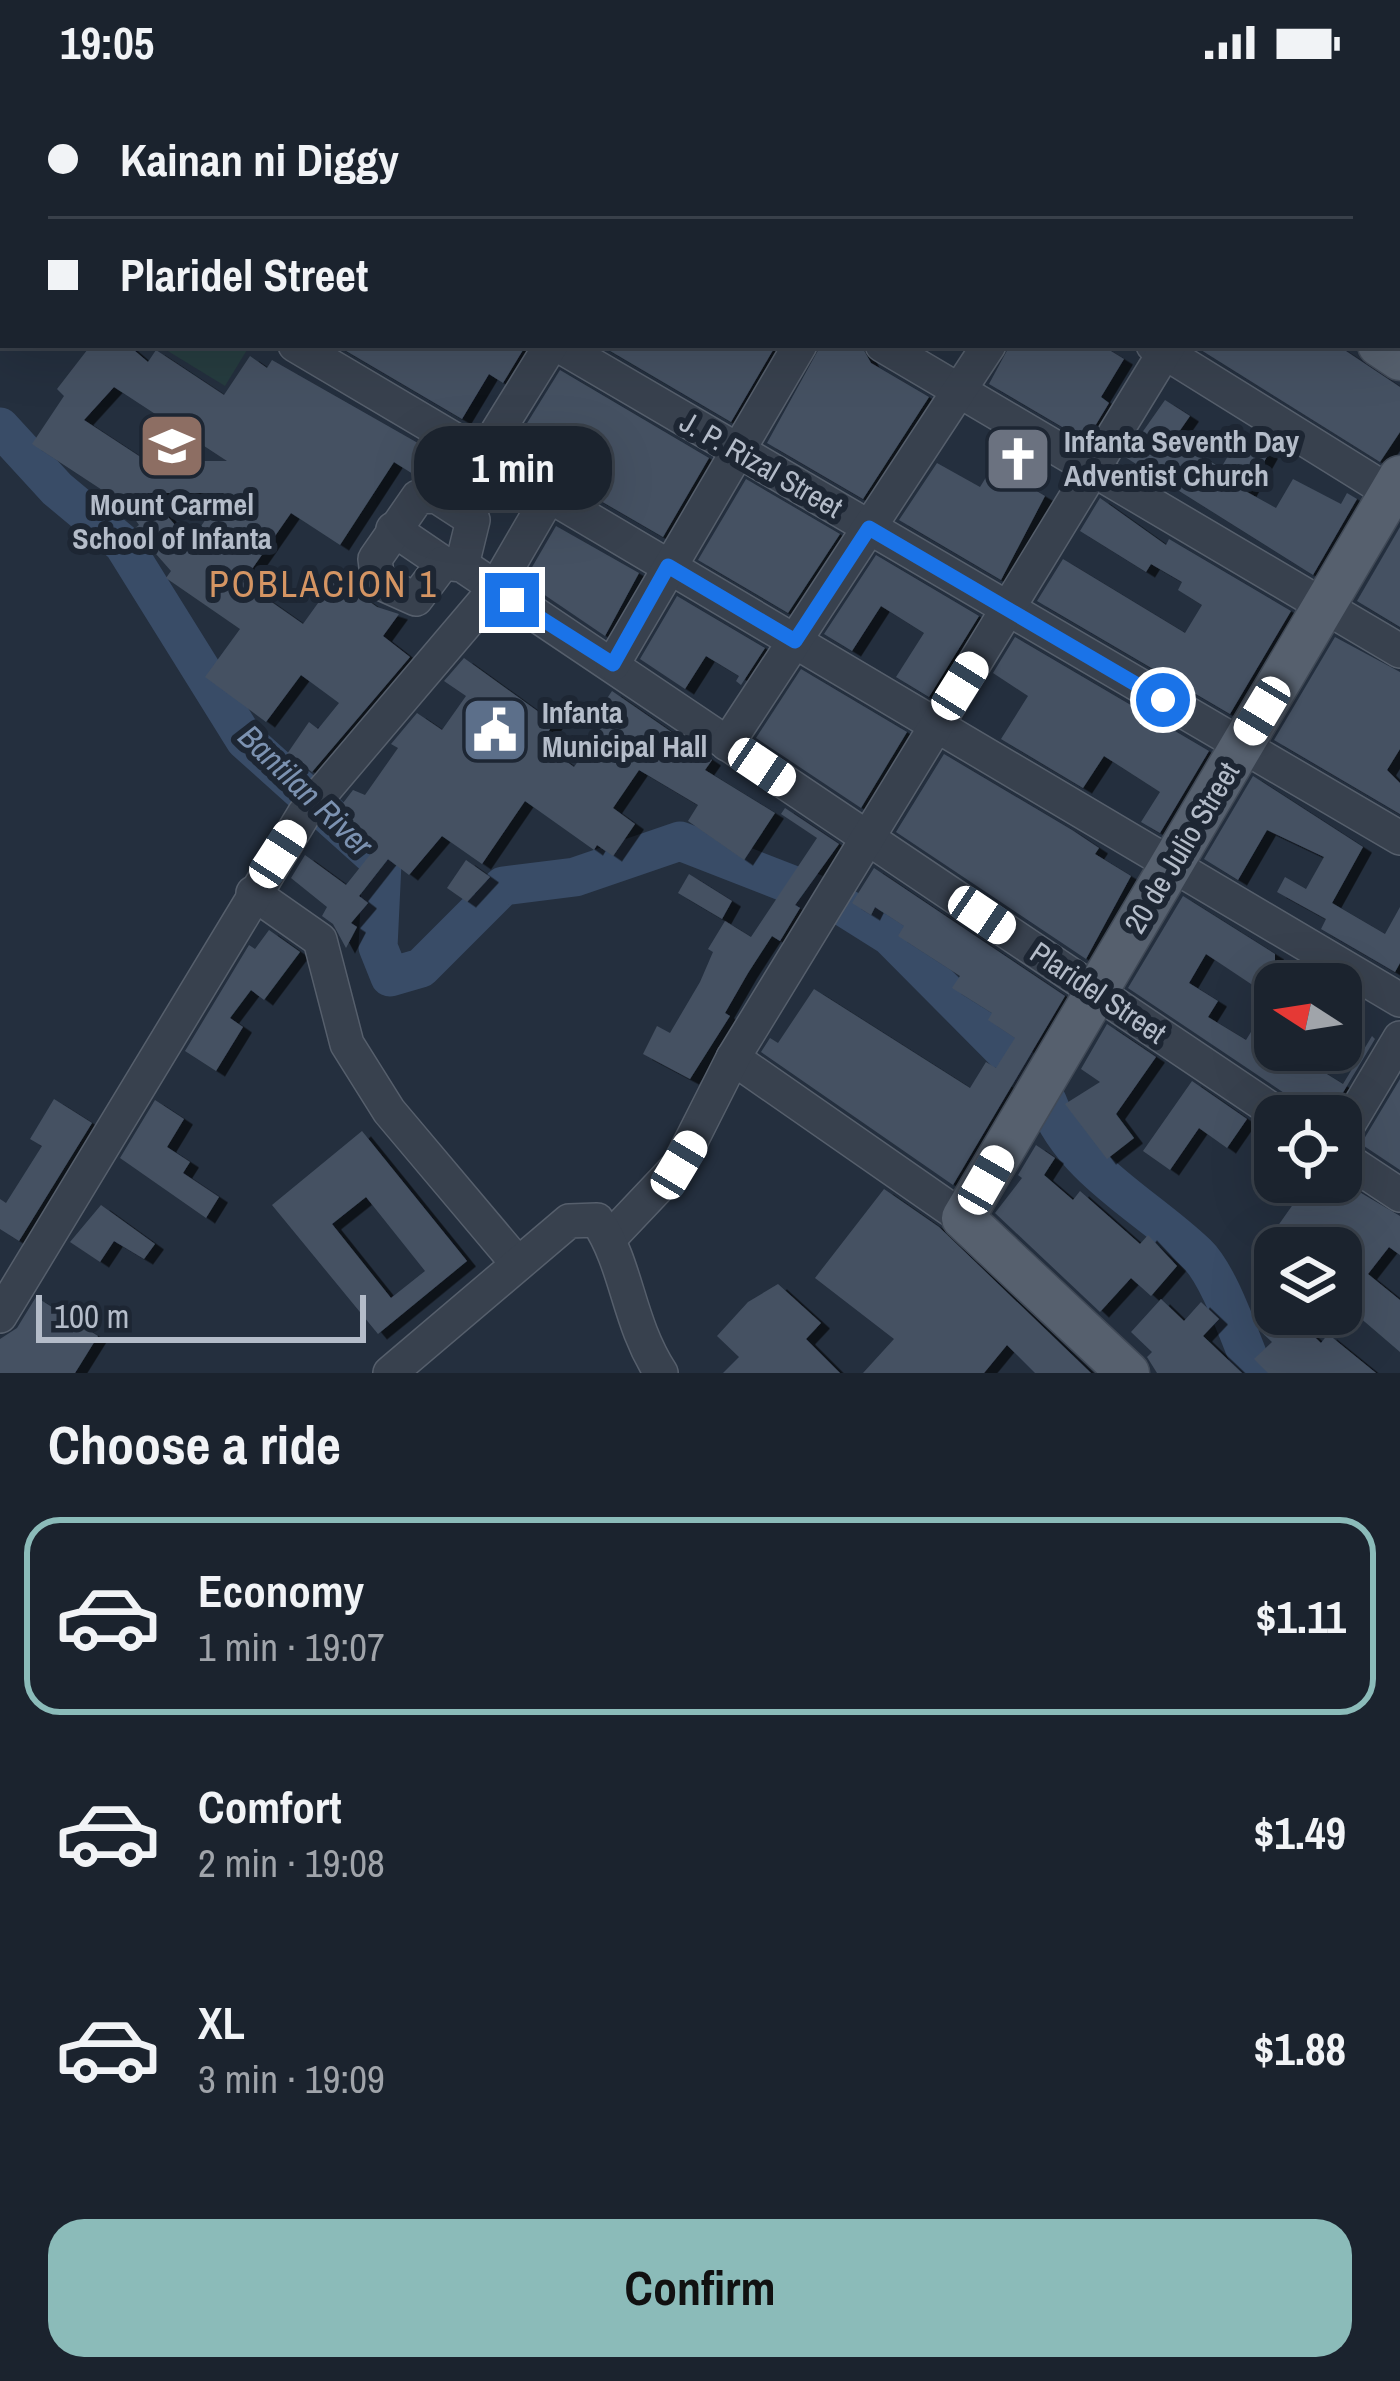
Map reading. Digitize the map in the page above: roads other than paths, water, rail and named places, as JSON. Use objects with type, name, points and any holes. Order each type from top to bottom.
[{"type":"main road","name":"20 de Julio Street","points":[[963,1218],[1395,485]]},
{"type":"main road","points":[[963,1218],[1128,1373]]},
{"type":"street","points":[[306,348],[481,457],[1400,1000]]},
{"type":"street","points":[[452,505],[552,348]]},
{"type":"street","name":"J. P. Rizal Street","points":[[559,348],[1400,838]]},
{"type":"street","points":[[613,664],[798,348]]},
{"type":"street","points":[[887,348],[1400,651]]},
{"type":"street","points":[[727,744],[987,348]]},
{"type":"street","points":[[609,1240],[679,1165],[733,1058],[1161,348]]},
{"type":"street","points":[[1164,348],[1395,485]]},
{"type":"street","points":[[436,496],[452,505],[473,520],[453,564],[416,599],[378,582],[375,559],[418,497],[436,496]]},
{"type":"street","points":[[0,1316],[253,893],[312,804],[495,589],[549,496]]},
{"type":"street","name":"Plaridel Street","points":[[392,529],[613,664],[1254,1097]]},
{"type":"street","points":[[253,893],[320,940],[347,1044],[389,1111],[518,1264]]},
{"type":"street","points":[[1362,1102],[1400,1038]]},
{"type":"street","points":[[733,1058],[963,1218]]},
{"type":"street","points":[[1362,1170],[1400,1195]]},
{"type":"street","points":[[390,1373],[568,1221],[597,1220],[609,1240],[637,1336],[662,1373]]},
{"type":"waterway","name":"Bantilan River","points":[[0,427],[57,489],[123,544],[245,740],[382,863],[378,947],[390,977],[421,968],[503,886],[575,877],[680,841],[836,902],[890,936],[1030,1077]]},
{"type":"waterway","points":[[1047,1101],[1059,1125],[1092,1167],[1206,1264],[1255,1373]]},
{"type":"place","name":"Mount Carmel School of Infanta","points":[[172,446]]},
{"type":"place","name":"Infanta Seventh Day Adventist Church","points":[[1018,459]]},
{"type":"place","name":"Infanta Municipal Hall","points":[[495,730]]},
{"type":"district","name":"POBLACION 1","points":[[324,584]]}]
